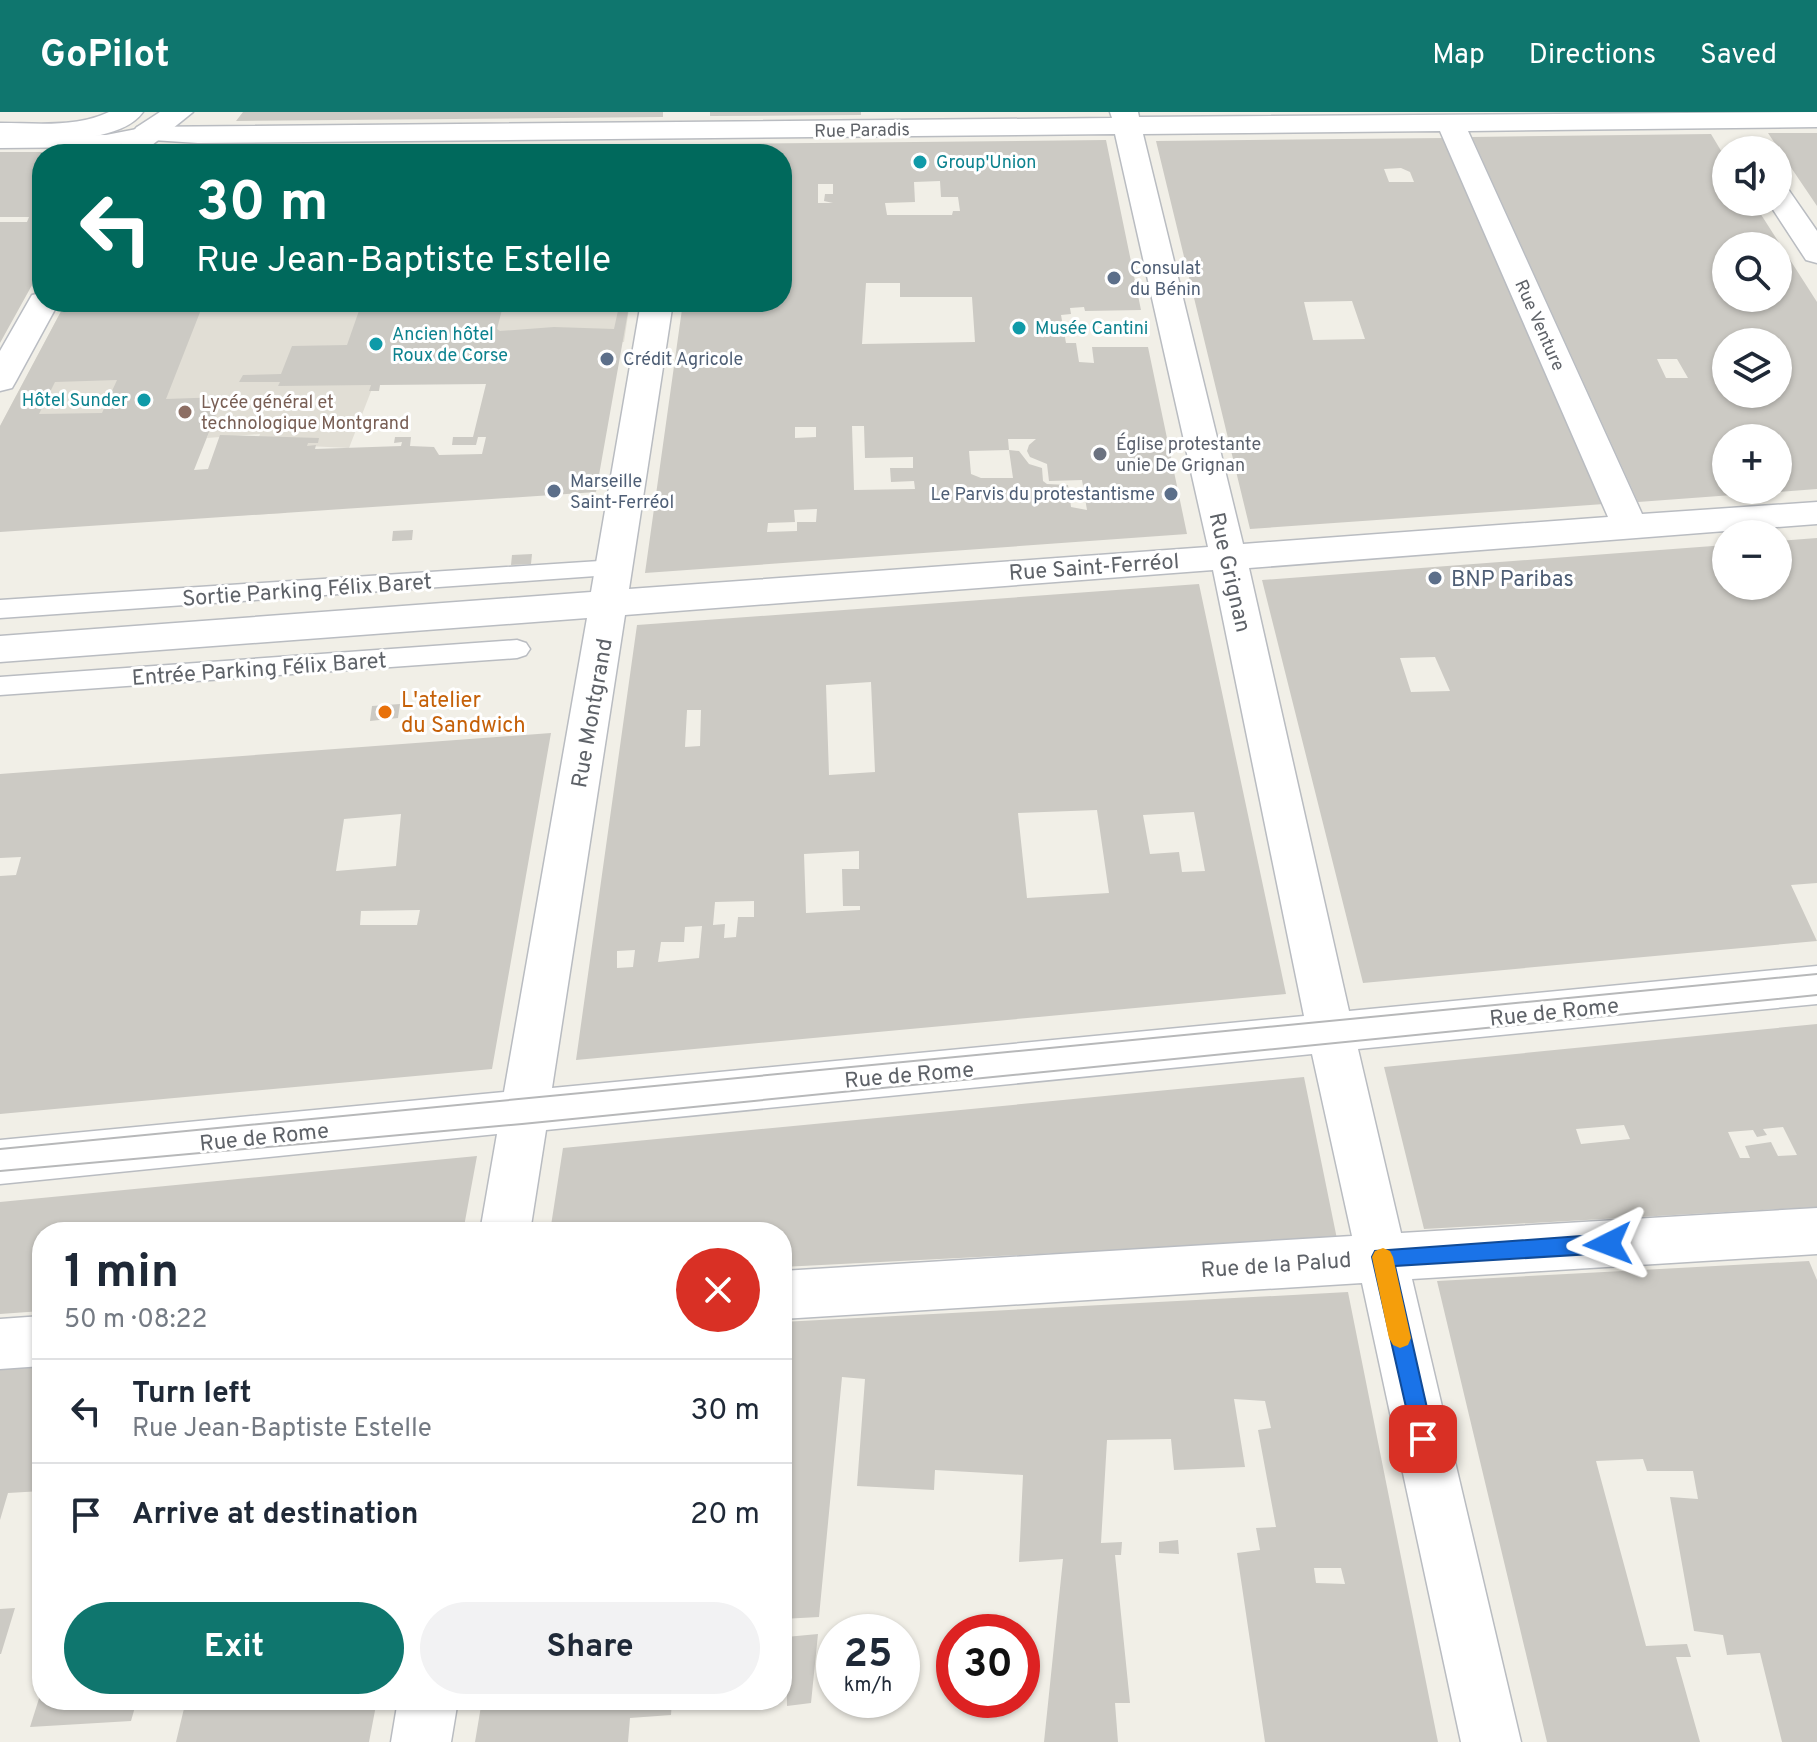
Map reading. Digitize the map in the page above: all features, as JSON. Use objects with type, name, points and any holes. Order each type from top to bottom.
[{"type":"street","points":[[0,131],[90,128],[179,112]]},
{"type":"street","points":[[1726,116],[1739,136]]},
{"type":"street","name":"Rue Paradis","points":[[132,121],[198,135],[686,133],[1126,119],[1451,124],[1505,118],[1726,116],[1817,119]]},
{"type":"street","name":"Rue Grignan","points":[[1126,119],[1228,556],[1331,1033],[1491,1742]]},
{"type":"street","points":[[127,144],[132,121]]},
{"type":"street","name":"Rue Venture","points":[[1451,124],[1630,527]]},
{"type":"street","points":[[1792,215],[1815,248]]},
{"type":"street","points":[[0,381],[38,312]]},
{"type":"street","name":"Rue Montgrand","points":[[507,1222],[655,312]]},
{"type":"street","name":"Rue Saint-Ferréol","points":[[0,649],[612,586],[1228,556],[1817,513]]},
{"type":"street","name":"Rue de Rome","points":[[0,1162],[523,1117],[1817,985]]},
{"type":"street","name":"Rue de la Palud","points":[[792,1294],[1816,1232]]},
{"type":"street","points":[[0,1344],[32,1342]]},
{"type":"street","points":[[421,1742],[426,1710]]},
{"type":"lane","points":[[0,142],[106,141],[132,121]]},
{"type":"lane","name":"Sortie Parking Félix Baret","points":[[0,609],[612,586]]},
{"type":"lane","name":"Entrée Parking Félix Baret","points":[[0,686],[517,649]]},
{"type":"shaded area","name":"Lycée général et technologique Montgrand","points":[[61,312],[628,312],[624,342],[389,345],[349,448],[307,446],[286,513],[230,516],[260,434],[207,438],[212,423],[0,426]]},
{"type":"building","points":[[243,112],[663,112],[663,117],[236,121]]},
{"type":"building","points":[[710,112],[861,112],[861,115],[710,116]]},
{"type":"building","points":[[1768,133],[1817,133],[1817,206],[1792,169],[1792,136],[1770,136]]},
{"type":"building","points":[[1711,134],[1712,216],[1762,216],[1772,232],[1712,232],[1712,312],[1792,312],[1792,263],[1817,302],[1817,489],[1792,491],[1792,424],[1712,424],[1712,497],[1638,502],[1472,137]],"holes":[[[1657,359],[1677,359],[1688,378],[1666,378]]]},
{"type":"building","points":[[1444,138],[1604,504],[1250,529],[1156,141]],"holes":[[[1401,168],[1410,172],[1414,182],[1389,182],[1384,169]],[[1352,301],[1365,339],[1313,340],[1304,302]]]},
{"type":"building","points":[[1106,140],[1141,310],[1085,311],[1084,307],[1070,308],[1071,314],[1061,315],[1066,343],[1076,343],[1079,362],[1094,363],[1092,347],[1148,347],[1187,534],[645,573],[682,312],[792,312],[792,144],[705,144]],"holes":[[[940,181],[941,197],[958,197],[960,211],[953,211],[952,215],[887,215],[885,203],[915,202],[914,182]],[[818,184],[833,184],[833,194],[825,194],[824,201],[833,203],[818,203]],[[866,283],[900,283],[900,297],[972,297],[975,342],[862,344]],[[852,426],[864,426],[865,458],[913,457],[913,468],[890,468],[891,482],[914,481],[915,489],[854,490]],[[795,427],[816,427],[816,437],[795,438]],[[1008,439],[1036,439],[1027,451],[1030,457],[1047,464],[1049,481],[1082,480],[1087,510],[1071,507],[1068,485],[1043,481],[1042,468],[1029,464],[1019,451],[1009,450]],[[1009,450],[1013,478],[981,478],[971,474],[969,451]],[[817,509],[816,522],[797,522],[797,531],[767,532],[768,523],[795,522],[794,510]]]},
{"type":"building","points":[[0,152],[32,152],[32,285],[0,343],[0,222],[27,222],[29,217],[0,217]]},
{"type":"building","points":[[61,312],[200,312],[166,399],[223,397],[194,470],[208,469],[220,435],[319,438],[318,443],[308,443],[307,446],[316,445],[315,449],[401,446],[402,442],[394,443],[395,437],[411,437],[410,446],[434,447],[439,455],[482,454],[486,437],[478,437],[476,445],[452,445],[453,437],[473,437],[486,384],[380,385],[379,391],[369,391],[371,385],[278,386],[280,382],[239,382],[243,375],[281,374],[292,346],[347,345],[359,312],[501,312],[497,329],[500,331],[554,327],[614,329],[618,312],[628,312],[596,492],[0,532],[0,426]],"holes":[[[117,380],[102,413],[39,414],[55,382]]]},
{"type":"building","points":[[413,530],[412,540],[392,541],[393,531]]},
{"type":"building","points":[[1817,538],[1817,883],[1791,885],[1817,941],[1363,983],[1262,580],[1712,546],[1712,600],[1792,600],[1792,540]],"holes":[[[1435,657],[1450,691],[1411,692],[1400,658]]]},
{"type":"building","points":[[532,554],[531,564],[511,565],[512,555]]},
{"type":"building","points":[[1199,584],[1286,994],[576,1060],[637,625]],"holes":[[[871,682],[875,772],[829,775],[826,685]],[[687,710],[701,710],[700,746],[685,747]],[[1097,810],[1109,893],[1027,898],[1018,813]],[[1194,812],[1205,871],[1182,872],[1179,852],[1150,854],[1143,815]],[[859,851],[859,869],[842,869],[843,906],[860,906],[860,910],[806,913],[804,854]],[[754,901],[754,917],[738,917],[736,937],[724,938],[725,924],[713,925],[715,902]],[[702,926],[699,958],[658,962],[661,942],[684,942],[685,927]],[[635,950],[633,967],[617,968],[617,951]]]},
{"type":"building","name":"L'atelier du Sandwich","points":[[400,704],[398,718],[370,721],[372,706]]},
{"type":"building","points":[[551,733],[492,1069],[0,1114],[0,876],[16,875],[21,857],[0,858],[0,774]],"holes":[[[401,814],[396,866],[336,871],[344,819]],[[420,910],[417,925],[360,925],[361,911]]]},
{"type":"building","points":[[1817,1024],[1817,1207],[1424,1229],[1384,1067]],"holes":[[[1624,1125],[1630,1139],[1581,1144],[1576,1129]],[[1783,1127],[1797,1155],[1778,1156],[1771,1142],[1745,1146],[1750,1158],[1740,1158],[1728,1132],[1753,1130],[1757,1137],[1767,1135],[1763,1129]]]},
{"type":"building","points":[[1304,1077],[1337,1239],[792,1266],[792,1222],[552,1222],[563,1148]]},
{"type":"building","points":[[477,1156],[465,1222],[32,1222],[32,1312],[0,1314],[0,1202]]},
{"type":"building","points":[[1809,1261],[1817,1280],[1817,1742],[1782,1742],[1760,1653],[1727,1655],[1723,1635],[1694,1631],[1670,1497],[1698,1499],[1693,1471],[1647,1471],[1643,1459],[1596,1461],[1646,1646],[1687,1644],[1691,1657],[1676,1657],[1700,1742],[1547,1742],[1437,1281]]},
{"type":"building","points":[[1348,1292],[1438,1742],[1265,1742],[1237,1553],[1260,1550],[1256,1528],[1276,1527],[1258,1430],[1271,1428],[1265,1401],[1234,1399],[1245,1467],[1174,1470],[1171,1439],[1107,1440],[1101,1543],[1122,1542],[1121,1555],[1115,1555],[1130,1703],[1115,1703],[1118,1742],[1044,1742],[1063,1559],[1019,1562],[1023,1475],[935,1470],[934,1490],[857,1486],[865,1379],[842,1377],[819,1614],[816,1617],[792,1618],[792,1321]],"holes":[[[1314,1568],[1341,1568],[1345,1584],[1316,1583]]]},
{"type":"building","points":[[32,1366],[32,1492],[8,1493],[0,1520],[0,1368]]},
{"type":"building","points":[[1178,1540],[1179,1554],[1159,1553],[1159,1542]]},
{"type":"building","points":[[15,1608],[1,1654],[0,1654],[0,1609]]},
{"type":"building","points":[[816,1634],[811,1703],[792,1705],[792,1636]]},
{"type":"building","points":[[35,1710],[134,1710],[131,1721],[30,1727]]},
{"type":"building","points":[[184,1710],[375,1710],[369,1742],[176,1742]]},
{"type":"building","points":[[480,1710],[671,1710],[671,1715],[630,1718],[628,1742],[475,1742]]},
{"type":"tram line","points":[[0,1149],[1817,974]]},
{"type":"tram line","points":[[0,1171],[522,1124],[1817,995]]},
{"type":"slow traffic","points":[[1383,1257],[1400,1338]]},
{"type":"place","name":"Group'Union","points":[[920,162]]},
{"type":"place","name":"Consulat du Bénin","points":[[1114,278]]},
{"type":"place","name":"Musée Cantini","points":[[1019,328]]},
{"type":"place","name":"Ancien hôtel Roux de Corse","points":[[376,344]]},
{"type":"place","name":"Crédit Agricole","points":[[607,359]]},
{"type":"place","name":"Hôtel Sunder","points":[[144,400]]},
{"type":"place","name":"Lycée général et technologique Montgrand","points":[[185,412]]},
{"type":"place","name":"Église protestante unie De Grignan","points":[[1100,454]]},
{"type":"place","name":"Marseille Saint-Ferréol","points":[[554,491]]},
{"type":"place","name":"Le Parvis du protestantisme","points":[[1171,494]]},
{"type":"place","name":"BNP Paribas","points":[[1435,578]]},
{"type":"place","name":"L'atelier du Sandwich","points":[[385,712]]},
{"type":"route","points":[[1423,1439],[1382,1257],[1608,1244]]}]
